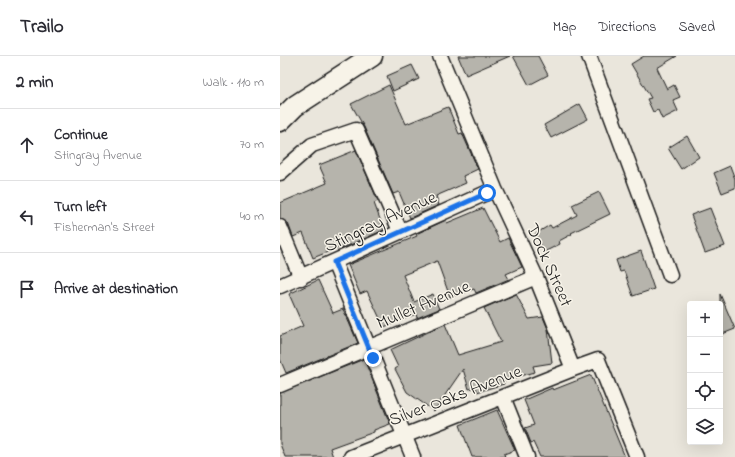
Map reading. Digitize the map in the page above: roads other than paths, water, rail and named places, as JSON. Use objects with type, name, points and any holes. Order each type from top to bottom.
[{"type":"street","points":[[280,121],[295,106],[372,56]]},
{"type":"street","name":"Dock Street","points":[[440,56],[495,189],[536,277],[573,369]]},
{"type":"street","points":[[589,56],[670,274]]},
{"type":"street","points":[[280,173],[312,145],[356,130],[400,232]]},
{"type":"street","name":"Stingray Avenue","points":[[280,286],[301,278],[495,189]]},
{"type":"street","points":[[280,227],[301,278]]},
{"type":"street","points":[[334,262],[413,457]]},
{"type":"street","name":"Mullet Avenue","points":[[280,385],[536,277]]},
{"type":"street","points":[[573,369],[598,360],[637,457]]},
{"type":"street","name":"Silver Oaks Avenue","points":[[350,457],[573,369]]},
{"type":"street","points":[[503,397],[527,457]]}]
